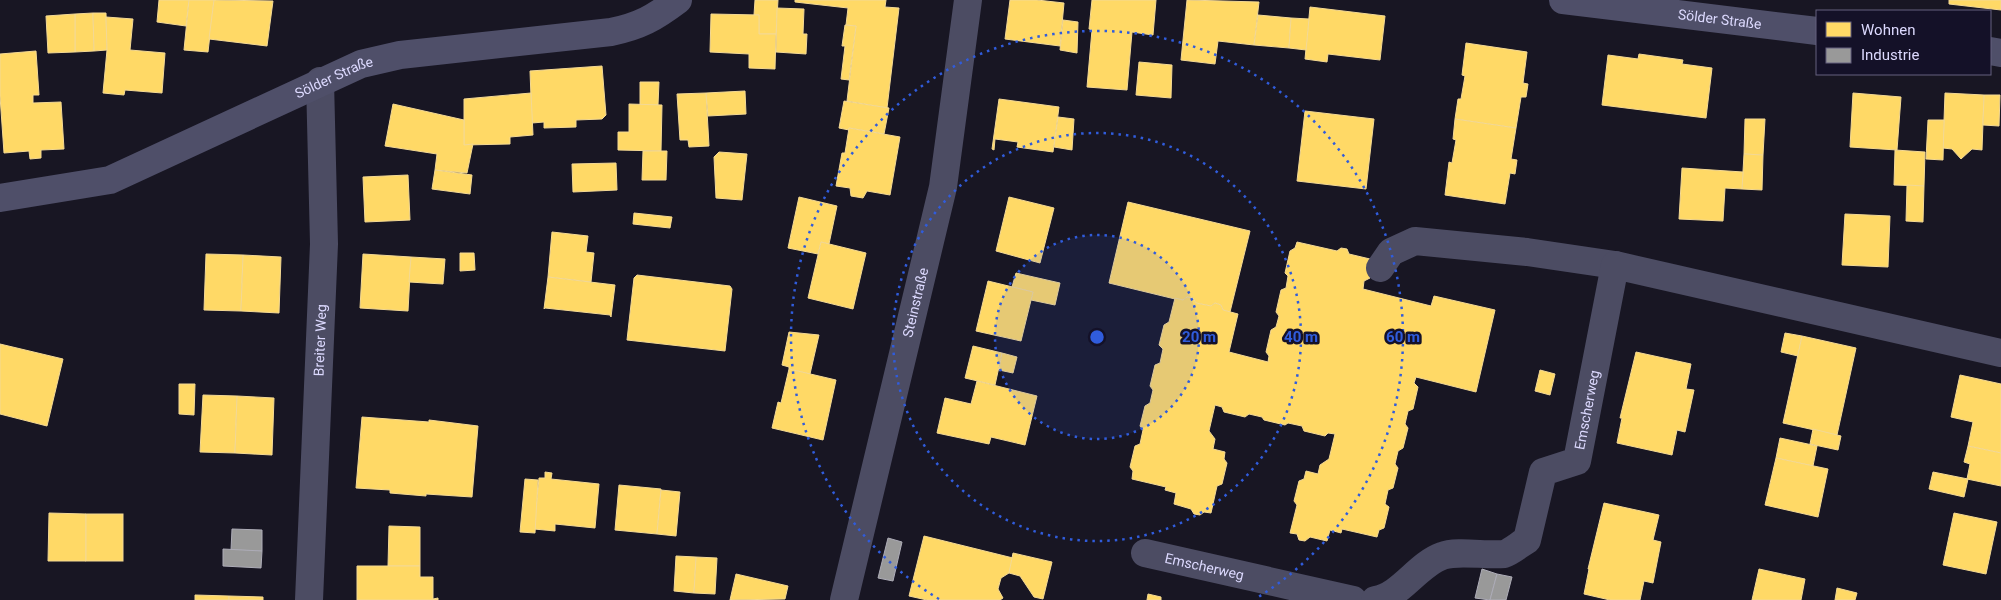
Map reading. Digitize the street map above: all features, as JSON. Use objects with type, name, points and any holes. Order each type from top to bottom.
[{"type":"street","name":"Sölder Straße","points":[[0,198],[110,180],[320,81],[361,64],[400,55],[618,31],[634,27],[656,16],[678,0]]},
{"type":"street","name":"Steinstraße","points":[[844,600],[943,187],[968,0]]},
{"type":"street","name":"Sölder Straße","points":[[1563,0],[1816,30]]},
{"type":"street","name":"Breiter Weg","points":[[309,600],[324,244],[320,81]]},
{"type":"street","points":[[1380,268],[1391,252],[1415,241],[1535,253],[1614,265],[2001,353]]},
{"type":"street","name":"Emscherweg","points":[[1374,600],[1380,599],[1396,590],[1426,564],[1444,555],[1506,554],[1527,540],[1543,472],[1577,461],[1614,265]]},
{"type":"street","name":"Emscherweg","points":[[1145,553],[1353,600]]},
{"type":"building: Wohnen","points":[[159,0],[189,0],[186,26],[157,22]]},
{"type":"building: Wohnen","points":[[189,0],[214,0],[208,52],[184,50]]},
{"type":"building: Wohnen","points":[[214,0],[273,1],[267,46],[209,39]]},
{"type":"building: Wohnen","points":[[755,0],[778,0],[776,34],[759,34],[759,15],[754,15]]},
{"type":"building: Wohnen","points":[[795,0],[886,0],[885,7],[899,8],[887,108],[847,101],[856,26],[846,25],[848,8],[795,2]]},
{"type":"building: Wohnen","points":[[1010,0],[1064,3],[1060,46],[1005,39]]},
{"type":"building: Wohnen","points":[[1092,0],[1156,0],[1153,35],[1132,32],[1127,90],[1087,87],[1092,30],[1089,29]]},
{"type":"building: Wohnen","points":[[1187,0],[1259,2],[1254,45],[1218,41],[1215,64],[1181,60]]},
{"type":"building: Wohnen","points":[[1949,0],[2001,0],[2001,10],[1949,4]]},
{"type":"building: Wohnen","points":[[1310,7],[1385,16],[1380,60],[1328,54],[1327,62],[1305,59]]},
{"type":"building: Wohnen","points":[[777,8],[804,9],[803,34],[807,34],[806,54],[776,52]]},
{"type":"building: Wohnen","points":[[93,13],[94,51],[75,52],[75,14]]},
{"type":"building: Wohnen","points":[[93,13],[106,13],[107,50],[94,51]]},
{"type":"building: Wohnen","points":[[75,14],[75,52],[48,53],[46,16]]},
{"type":"building: Wohnen","points":[[711,14],[759,15],[759,34],[776,34],[775,69],[749,68],[749,54],[710,52]]},
{"type":"building: Wohnen","points":[[1258,15],[1291,18],[1289,48],[1254,45]]},
{"type":"building: Wohnen","points":[[106,17],[133,19],[130,50],[165,53],[162,93],[125,90],[124,95],[103,93],[107,50]]},
{"type":"building: Wohnen","points":[[1291,18],[1309,19],[1306,50],[1289,48]]},
{"type":"building: Wohnen","points":[[1063,20],[1078,22],[1077,53],[1060,50]]},
{"type":"building: Wohnen","points":[[845,25],[856,26],[849,80],[841,79],[845,46],[842,46]]},
{"type":"building: Wohnen","points":[[1466,43],[1527,52],[1523,83],[1528,84],[1526,97],[1521,97],[1516,128],[1455,119],[1458,99],[1461,99],[1465,76],[1462,75]]},
{"type":"building: Wohnen","points":[[36,51],[39,95],[33,95],[33,103],[61,102],[64,149],[41,150],[41,158],[30,159],[29,151],[4,153],[0,96],[0,54]]},
{"type":"building: Wohnen","points":[[1639,54],[1683,60],[1682,64],[1712,68],[1706,118],[1602,105],[1608,55],[1638,59]]},
{"type":"building: Wohnen","points":[[1139,62],[1172,65],[1171,98],[1136,95]]},
{"type":"building: Wohnen","points":[[602,66],[606,115],[602,119],[576,120],[576,127],[544,128],[544,122],[532,123],[530,71]]},
{"type":"building: Wohnen","points":[[640,82],[659,82],[658,105],[640,105]]},
{"type":"building: Wohnen","points":[[745,91],[746,114],[708,116],[706,93]]},
{"type":"building: Wohnen","points":[[531,93],[533,135],[510,137],[510,144],[464,145],[464,99]]},
{"type":"building: Wohnen","points":[[706,93],[709,146],[689,147],[688,140],[680,140],[677,94]]},
{"type":"building: Wohnen","points":[[1853,93],[1901,97],[1897,150],[1850,147]]},
{"type":"building: Wohnen","points":[[1945,93],[1984,95],[1982,150],[1972,149],[1961,159],[1952,149],[1943,148]]},
{"type":"building: Wohnen","points":[[1984,95],[2000,95],[1999,126],[1983,125]]},
{"type":"building: Wohnen","points":[[999,99],[1059,107],[1053,152],[1017,147],[1018,142],[995,139],[994,150],[992,149]]},
{"type":"building: Wohnen","points":[[844,101],[889,108],[884,134],[839,128]]},
{"type":"building: Wohnen","points":[[393,104],[464,120],[464,145],[473,144],[467,173],[435,170],[437,154],[385,146]]},
{"type":"building: Wohnen","points":[[629,104],[662,105],[661,151],[618,150],[618,132],[629,132]]},
{"type":"building: Wohnen","points":[[1305,111],[1374,119],[1366,189],[1297,181]]},
{"type":"building: Wohnen","points":[[1058,117],[1074,119],[1072,150],[1054,147]]},
{"type":"building: Wohnen","points":[[1455,119],[1516,128],[1511,159],[1517,160],[1515,174],[1510,173],[1505,204],[1445,195],[1449,162],[1452,163],[1456,140],[1453,139]]},
{"type":"building: Wohnen","points":[[1745,119],[1765,119],[1763,155],[1744,154]]},
{"type":"building: Wohnen","points":[[1928,120],[1944,120],[1943,160],[1926,159]]},
{"type":"building: Wohnen","points":[[849,128],[900,137],[890,195],[867,191],[863,198],[851,196],[850,188],[836,186],[842,153],[845,153]]},
{"type":"building: Wohnen","points":[[1895,150],[1925,152],[1924,186],[1894,185]]},
{"type":"building: Wohnen","points":[[643,151],[667,151],[666,180],[642,180]]},
{"type":"building: Wohnen","points":[[719,152],[747,154],[742,200],[716,198],[714,157]]},
{"type":"building: Wohnen","points":[[1744,154],[1763,155],[1762,190],[1742,189]]},
{"type":"building: Wohnen","points":[[616,163],[617,190],[573,192],[572,164]]},
{"type":"building: Wohnen","points":[[1682,168],[1743,172],[1742,189],[1725,188],[1723,221],[1679,219]]},
{"type":"building: Wohnen","points":[[435,170],[472,175],[470,194],[432,189]]},
{"type":"building: Wohnen","points":[[408,175],[410,220],[365,222],[363,177]]},
{"type":"building: Wohnen","points":[[1907,185],[1924,186],[1923,222],[1906,221]]},
{"type":"building: Wohnen","points":[[799,197],[837,206],[829,244],[821,242],[818,254],[788,248]]},
{"type":"building: Wohnen","points":[[1009,197],[1054,208],[1040,263],[996,251]]},
{"type":"building: Wohnen","points":[[1128,202],[1250,231],[1230,312],[1223,310],[1221,305],[1215,303],[1211,306],[1196,303],[1193,298],[1175,299],[1109,283]]},
{"type":"building: Wohnen","points":[[634,213],[672,217],[670,228],[633,224]]},
{"type":"building: Wohnen","points":[[1845,214],[1890,216],[1888,267],[1842,265]]},
{"type":"building: Wohnen","points":[[552,232],[588,236],[586,252],[594,253],[591,282],[548,277]]},
{"type":"building: Wohnen","points":[[821,242],[866,253],[853,309],[808,298]]},
{"type":"building: Wohnen","points":[[1297,242],[1337,251],[1341,248],[1347,249],[1349,254],[1370,259],[1370,278],[1364,281],[1363,289],[1431,306],[1434,296],[1495,310],[1476,392],[1416,377],[1414,383],[1418,387],[1413,409],[1408,411],[1405,424],[1408,428],[1403,448],[1398,451],[1395,464],[1398,468],[1393,488],[1388,490],[1385,504],[1389,507],[1384,528],[1379,530],[1377,537],[1342,529],[1341,533],[1330,530],[1327,541],[1310,537],[1305,541],[1299,540],[1297,534],[1290,533],[1297,505],[1294,501],[1299,481],[1304,479],[1306,471],[1318,474],[1320,465],[1329,459],[1335,434],[1328,433],[1325,436],[1304,431],[1302,426],[1288,423],[1285,425],[1249,414],[1245,417],[1224,412],[1222,407],[1215,405],[1209,431],[1215,439],[1213,449],[1225,452],[1224,459],[1227,463],[1222,484],[1217,486],[1211,513],[1194,514],[1191,509],[1174,504],[1176,493],[1165,490],[1166,487],[1132,479],[1133,471],[1130,467],[1135,446],[1140,444],[1143,430],[1140,426],[1145,406],[1150,403],[1153,390],[1150,386],[1155,365],[1160,363],[1163,349],[1159,345],[1164,325],[1169,322],[1175,298],[1183,300],[1187,297],[1193,298],[1196,303],[1211,306],[1215,303],[1221,305],[1223,310],[1238,314],[1229,352],[1268,362],[1269,356],[1266,352],[1271,330],[1276,327],[1279,316],[1276,312],[1281,290],[1286,288],[1288,276],[1285,273],[1290,251],[1295,248]]},
{"type":"building: Wohnen","points":[[460,253],[474,253],[475,270],[460,271]]},
{"type":"building: Wohnen","points":[[206,254],[243,255],[241,311],[204,310]]},
{"type":"building: Wohnen","points":[[363,254],[411,257],[408,311],[360,308]]},
{"type":"building: Wohnen","points":[[243,255],[281,257],[279,313],[241,311]]},
{"type":"building: Wohnen","points":[[411,257],[445,259],[443,284],[409,282]]},
{"type":"building: Wohnen","points":[[1016,273],[1060,283],[1055,305],[1031,300],[1033,292],[1012,287]]},
{"type":"building: Wohnen","points":[[637,275],[730,286],[732,289],[725,351],[627,340],[634,278]]},
{"type":"building: Wohnen","points":[[548,277],[615,285],[611,317],[610,315],[544,309]]},
{"type":"building: Wohnen","points":[[988,281],[1033,292],[1021,341],[976,331]]},
{"type":"building: Wohnen","points":[[789,332],[819,335],[810,374],[789,369],[789,367],[782,365]]},
{"type":"building: Wohnen","points":[[1785,333],[1802,336],[1798,356],[1781,352]]},
{"type":"building: Wohnen","points":[[1802,336],[1856,348],[1837,435],[1783,423]]},
{"type":"building: Wohnen","points":[[0,344],[63,359],[47,426],[0,414]]},
{"type":"building: Wohnen","points":[[973,346],[1002,353],[995,385],[965,378]]},
{"type":"building: Wohnen","points":[[1636,352],[1691,364],[1686,389],[1694,390],[1685,432],[1677,430],[1672,455],[1617,443],[1622,418],[1620,418]]},
{"type":"building: Wohnen","points":[[1002,353],[1017,357],[1013,373],[999,370]]},
{"type":"building: Wohnen","points":[[789,369],[836,380],[823,440],[772,428],[778,402],[781,403]]},
{"type":"building: Wohnen","points":[[1540,370],[1555,374],[1550,395],[1535,391]]},
{"type":"building: Wohnen","points":[[1960,375],[2001,384],[2001,453],[1968,446],[1973,422],[1951,417]]},
{"type":"building: Wohnen","points":[[977,381],[1037,396],[1025,445],[991,437],[989,444],[937,433],[945,398],[971,404]]},
{"type":"building: Wohnen","points":[[179,384],[195,384],[194,415],[179,414]]},
{"type":"building: Wohnen","points":[[203,395],[237,396],[235,453],[200,452]]},
{"type":"building: Wohnen","points":[[237,396],[274,398],[272,455],[235,453]]},
{"type":"building: Wohnen","points":[[362,417],[429,422],[429,420],[478,426],[472,497],[426,494],[426,496],[390,493],[390,490],[356,488]]},
{"type":"building: Wohnen","points":[[1813,429],[1841,436],[1838,450],[1810,444]]},
{"type":"building: Wohnen","points":[[1780,438],[1817,446],[1813,466],[1776,458]]},
{"type":"building: Wohnen","points":[[1968,446],[2001,453],[2001,486],[1967,479],[1970,464],[1964,462]]},
{"type":"building: Wohnen","points":[[1776,458],[1828,469],[1818,517],[1765,505]]},
{"type":"building: Wohnen","points":[[545,472],[552,473],[551,479],[599,484],[595,528],[555,524],[555,531],[534,529],[539,478],[545,478]]},
{"type":"building: Wohnen","points":[[1933,472],[1968,479],[1964,497],[1929,489]]},
{"type":"building: Wohnen","points":[[525,479],[538,480],[535,533],[520,532]]},
{"type":"building: Wohnen","points":[[619,485],[661,489],[657,534],[615,530]]},
{"type":"building: Wohnen","points":[[661,490],[680,492],[676,536],[657,534]]},
{"type":"building: Wohnen","points":[[1604,503],[1659,515],[1653,540],[1661,542],[1653,583],[1644,581],[1640,600],[1610,600],[1584,594]]},
{"type":"building: Wohnen","points":[[49,513],[86,514],[86,561],[48,561]]},
{"type":"building: Wohnen","points":[[1954,513],[1997,522],[1986,574],[1943,565]]},
{"type":"building: Wohnen","points":[[86,514],[123,514],[123,561],[86,561]]},
{"type":"building: Wohnen","points":[[389,526],[420,527],[420,566],[388,566]]},
{"type":"building: Wohnen","points":[[924,536],[1013,558],[1009,573],[1001,578],[998,589],[1003,598],[1000,600],[927,600],[909,596]]},
{"type":"building: Wohnen","points":[[1013,553],[1052,562],[1043,599],[1034,597],[1020,576],[1009,573]]},
{"type":"building: Wohnen","points":[[676,556],[696,557],[694,593],[674,591]]},
{"type":"building: Wohnen","points":[[696,557],[717,558],[715,594],[694,593]]},
{"type":"building: Wohnen","points":[[357,566],[420,566],[420,577],[433,577],[433,599],[438,598],[438,600],[357,600]]},
{"type":"building: Wohnen","points":[[1759,569],[1805,579],[1801,600],[1752,600]]},
{"type":"building: Wohnen","points":[[736,574],[788,586],[785,599],[730,600]]},
{"type":"building: Wohnen","points":[[1837,588],[1857,593],[1855,600],[1835,600]]},
{"type":"building: Wohnen","points":[[1148,594],[1161,597],[1161,600],[1147,600]]},
{"type":"building: Wohnen","points":[[195,595],[229,596],[229,600],[195,600]]},
{"type":"building: Wohnen","points":[[229,596],[263,597],[263,600],[229,600]]},
{"type":"building: Industrie","points":[[232,529],[262,530],[262,551],[231,550]]},
{"type":"building: Industrie","points":[[888,538],[902,542],[893,581],[878,578]]},
{"type":"building: Industrie","points":[[223,549],[262,551],[261,568],[223,566]]},
{"type":"building: Industrie","points":[[1482,569],[1497,574],[1490,600],[1475,598]]},
{"type":"building: Industrie","points":[[1497,574],[1512,577],[1506,600],[1490,600]]}]
